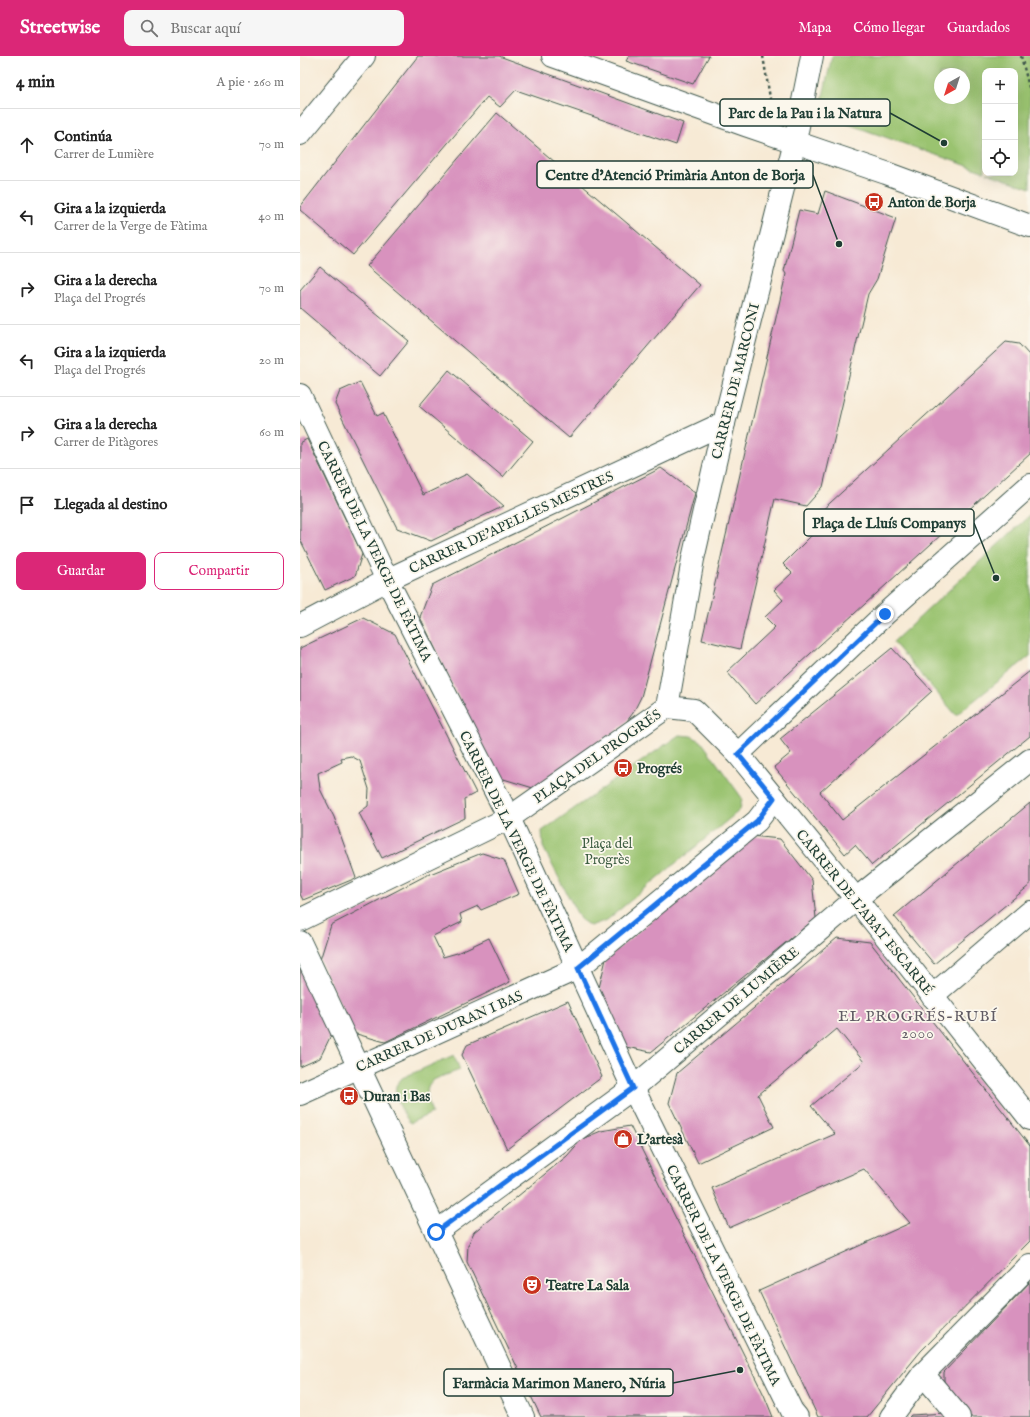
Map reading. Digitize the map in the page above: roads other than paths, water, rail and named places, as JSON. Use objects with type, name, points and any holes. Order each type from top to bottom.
[{"type":"street","points":[[300,134],[364,56]]},
{"type":"street","points":[[553,56],[586,61],[745,125],[795,141],[1030,226]]},
{"type":"street","name":"CARRER DE MARCONI","points":[[667,708],[693,559],[724,423],[795,141],[812,56]]},
{"type":"street","name":"CARRER DE LA VERGE DE FÀTIMA","points":[[300,395],[387,580],[509,818],[633,1088],[788,1404],[797,1417]]},
{"type":"street","name":"CARRER DE'APEL·LES MESTRES","points":[[300,626],[387,580],[724,423]]},
{"type":"street","points":[[738,754],[885,614],[1030,485]]},
{"type":"street","name":"PLAÇA DEL PROGRÉS","points":[[300,920],[509,818],[667,708],[694,710],[738,754],[774,798]]},
{"type":"street","name":"CARRER DE LUMIÈRE","points":[[436,1232],[633,1088],[856,899],[1030,760]]},
{"type":"street","points":[[578,968],[757,821],[774,798]]},
{"type":"street","name":"CARRER DE L'ABAT ESCARRÉ","points":[[774,798],[1030,1119]]},
{"type":"street","points":[[932,996],[1030,912]]},
{"type":"street","points":[[300,942],[523,1417]]},
{"type":"street","name":"CARRER DE DURAN I BAS","points":[[300,1094],[578,968]]},
{"type":"street","points":[[891,1417],[923,1374],[1030,1265]]},
{"type":"street","points":[[923,1374],[959,1417]]},
{"type":"place","name":"Parc de la Pau i la Natura","points":[[944,143]]},
{"type":"place","name":"Anton de Borja","points":[[874,202]]},
{"type":"place","name":"Centre d'Atenció Primària Anton de Borja","points":[[839,244]]},
{"type":"place","name":"Plaça de Lluís Companys","points":[[996,578]]},
{"type":"place","name":"Progrés","points":[[623,768]]},
{"type":"place","name":"Duran i Bas","points":[[349,1096]]},
{"type":"place","name":"L'artesà","points":[[623,1139]]},
{"type":"place","name":"Teatre La Sala","points":[[532,1285]]},
{"type":"place","name":"Farmàcia Marimon Manero, Núria","points":[[740,1370]]},
{"type":"district","name":"EL PROGRÉS-RUBÍ 2000","points":[[918,1024]]},
{"type":"park label","name":"Plaça del Progrès","points":[[607,852]]}]
